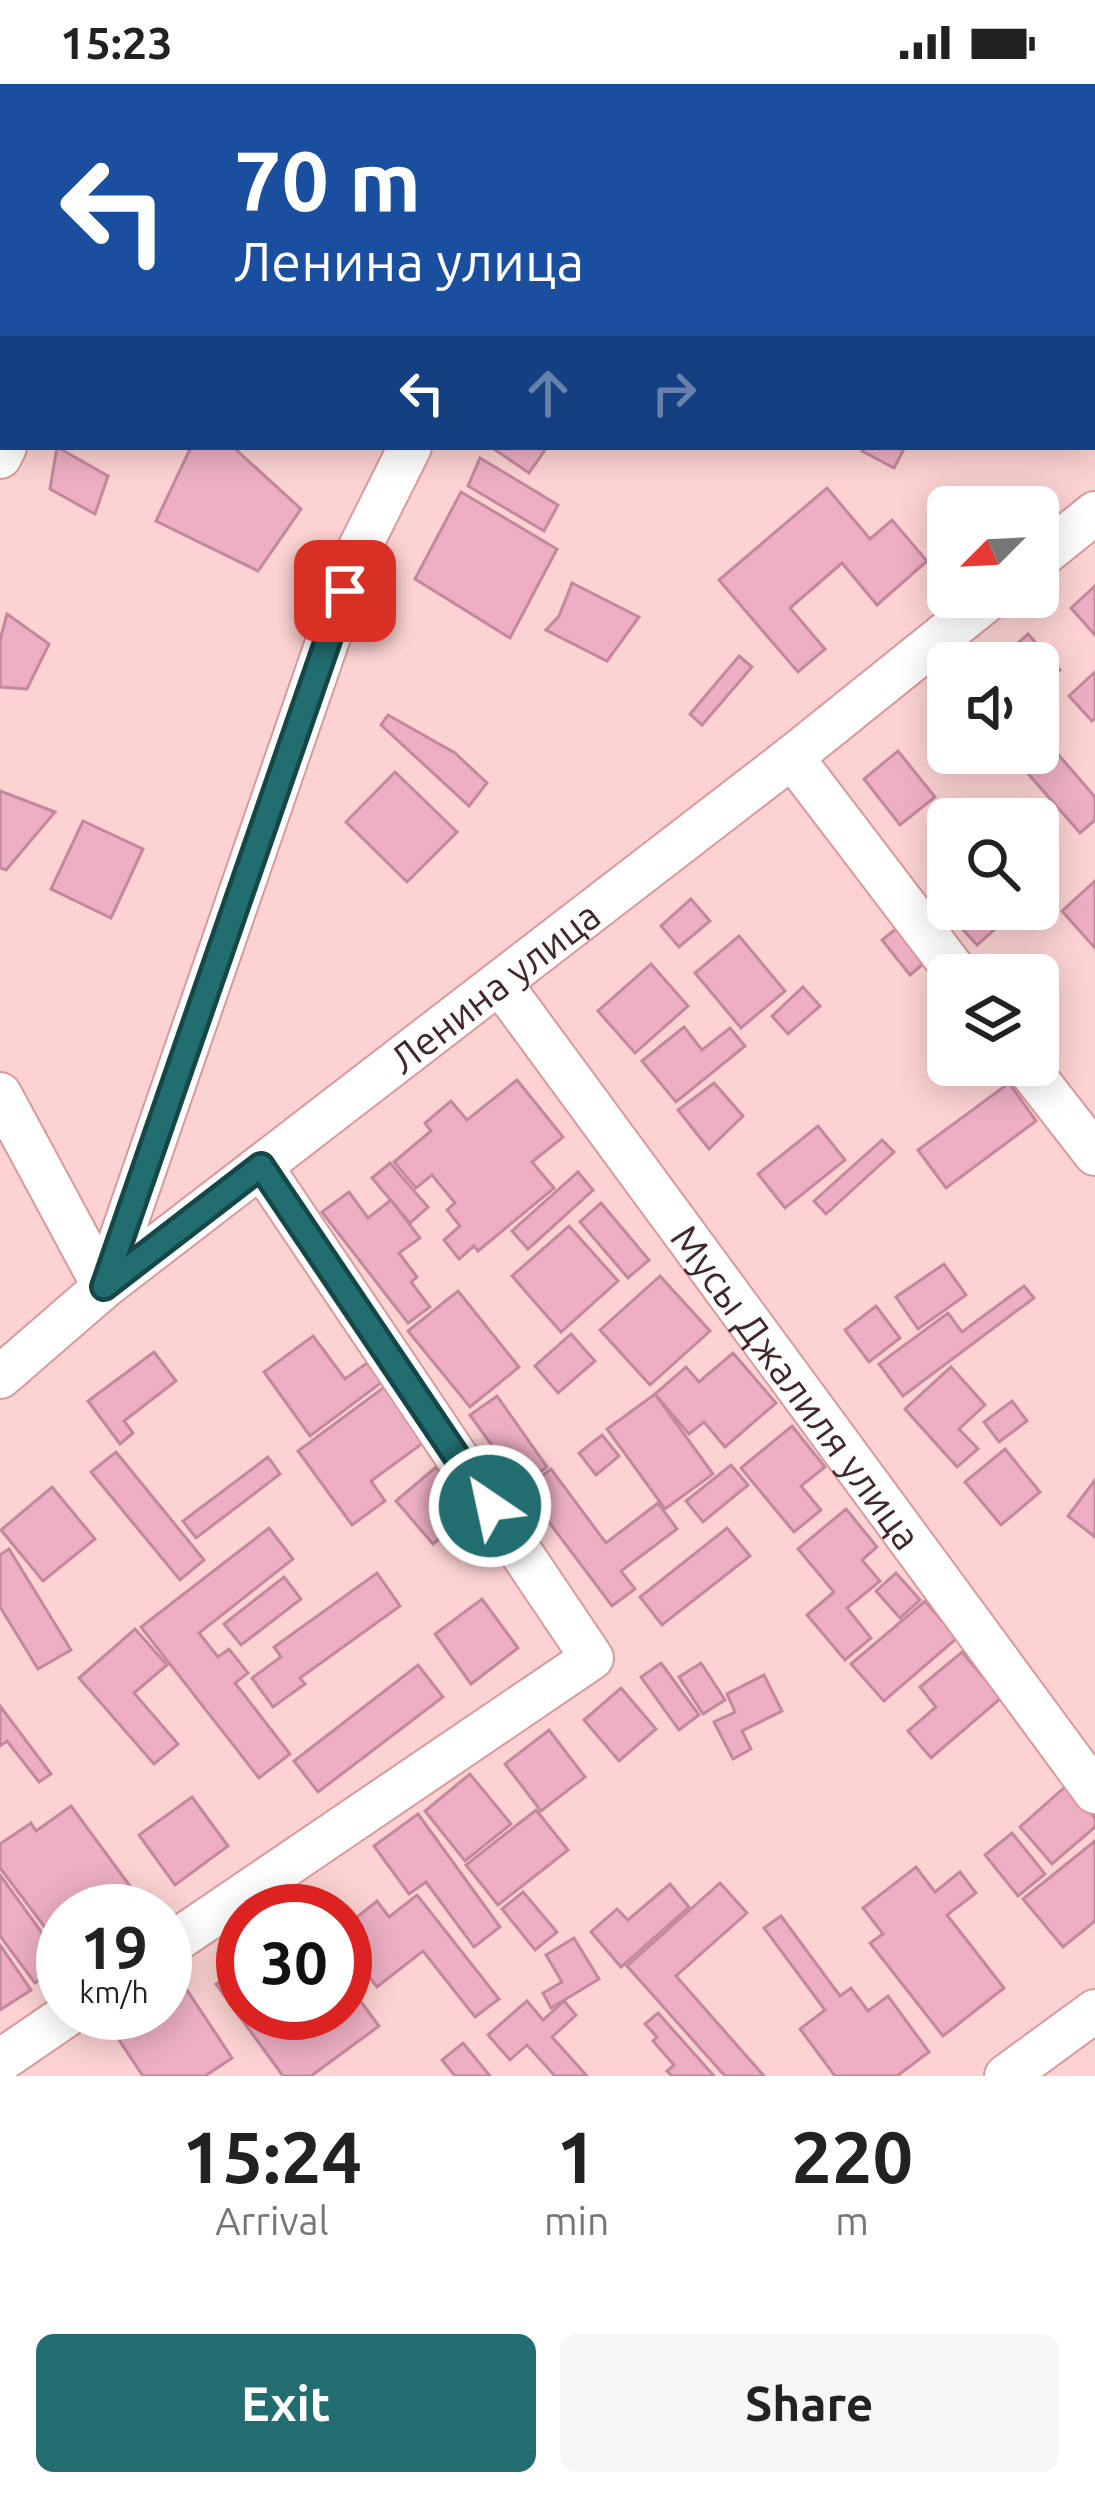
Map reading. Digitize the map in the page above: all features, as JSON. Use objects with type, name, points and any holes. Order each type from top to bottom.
[{"type":"street","points":[[104,1287],[360,547],[408,450]]},
{"type":"street","points":[[1059,542],[1095,513]]},
{"type":"street","name":"Ленина улица","points":[[0,1377],[104,1287],[792,757],[965,618]]},
{"type":"street","points":[[792,757],[942,954]]},
{"type":"street","name":"Мусы Джалиля улица","points":[[500,982],[1095,1792]]},
{"type":"street","points":[[1042,1086],[1095,1154]]},
{"type":"street","points":[[0,1094],[104,1287]]},
{"type":"street","points":[[192,1930],[592,1658],[261,1166]]},
{"type":"street","points":[[1006,2076],[1095,2012]]},
{"type":"street","points":[[0,2061],[36,2036]]},
{"type":"building","points":[[56,450],[108,476],[95,514],[50,489]]},
{"type":"building","points":[[190,450],[236,450],[301,509],[258,571],[156,521]]},
{"type":"building","points":[[495,450],[545,450],[529,473]]},
{"type":"building","points":[[863,450],[903,450],[894,468]]},
{"type":"building","points":[[480,458],[558,505],[544,531],[468,486]]},
{"type":"building","points":[[827,488],[870,539],[892,520],[927,561],[877,605],[842,563],[790,608],[825,649],[798,672],[719,580]]},
{"type":"building","points":[[461,492],[557,549],[510,638],[415,579]]},
{"type":"building","points":[[572,583],[639,617],[607,661],[546,630],[559,616]]},
{"type":"building","points":[[1095,586],[1095,635],[1071,608]]},
{"type":"building","points":[[7,614],[49,644],[27,689],[0,687],[0,640]]},
{"type":"building","points":[[739,656],[752,667],[702,725],[690,714]]},
{"type":"building","points":[[1095,672],[1095,718],[1092,721],[1069,696]]},
{"type":"building","points":[[388,715],[455,753],[487,783],[469,806],[381,725]]},
{"type":"building","points":[[898,751],[935,797],[927,798],[927,803],[900,825],[864,779]]},
{"type":"building","points":[[1059,755],[1095,797],[1095,820],[1080,833],[1059,809],[1059,798],[1049,798],[1028,774],[1059,774]]},
{"type":"building","points":[[395,772],[457,832],[407,882],[346,822]]},
{"type":"building","points":[[0,791],[55,812],[6,870],[0,868]]},
{"type":"building","points":[[83,821],[143,849],[111,918],[51,889]]},
{"type":"building","points":[[1095,881],[1095,948],[1062,911]]},
{"type":"building","points":[[691,899],[710,921],[679,947],[661,926]]},
{"type":"building","points":[[902,924],[927,961],[910,975],[882,940]]},
{"type":"building","points":[[963,930],[994,930],[977,945]]},
{"type":"building","points":[[739,936],[785,991],[741,1028],[695,973]]},
{"type":"building","points":[[651,964],[688,1006],[635,1053],[598,1011]]},
{"type":"building","points":[[803,987],[820,1006],[788,1034],[772,1016]]},
{"type":"building","points":[[684,1027],[702,1050],[730,1028],[745,1046],[676,1102],[642,1061]]},
{"type":"building","points":[[517,1080],[563,1137],[532,1162],[554,1188],[478,1251],[474,1246],[459,1259],[444,1240],[460,1226],[447,1210],[455,1203],[432,1175],[416,1188],[394,1162],[431,1131],[425,1123],[451,1101],[467,1120]]},
{"type":"building","points":[[714,1083],[743,1116],[709,1149],[678,1110]]},
{"type":"building","points":[[1005,1086],[1011,1086],[1036,1121],[946,1188],[918,1150]]},
{"type":"building","points":[[818,1126],[845,1160],[785,1208],[758,1174]]},
{"type":"building","points":[[882,1140],[894,1152],[826,1214],[814,1201]]},
{"type":"building","points":[[390,1163],[428,1207],[410,1223],[372,1178]]},
{"type":"building","points":[[578,1172],[593,1190],[528,1249],[512,1231]]},
{"type":"building","points":[[349,1192],[368,1218],[391,1200],[420,1238],[399,1253],[417,1277],[411,1282],[430,1307],[408,1323],[322,1212]]},
{"type":"building","points":[[601,1203],[649,1260],[628,1278],[580,1222]]},
{"type":"building","points":[[569,1226],[618,1281],[561,1332],[512,1276]]},
{"type":"building","points":[[944,1264],[966,1295],[918,1329],[896,1297]]},
{"type":"building","points":[[660,1276],[710,1331],[650,1385],[600,1330]]},
{"type":"building","points":[[1024,1286],[1034,1298],[903,1396],[879,1364],[948,1313],[962,1332]]},
{"type":"building","points":[[458,1291],[519,1367],[470,1407],[408,1331]]},
{"type":"building","points":[[876,1306],[900,1338],[869,1362],[845,1330]]},
{"type":"building","points":[[571,1334],[595,1361],[558,1393],[535,1366]]},
{"type":"building","points":[[313,1336],[345,1379],[367,1363],[382,1382],[310,1436],[264,1372]]},
{"type":"building","points":[[154,1352],[176,1381],[124,1421],[133,1433],[120,1444],[88,1401]]},
{"type":"building","points":[[733,1353],[776,1403],[725,1447],[704,1422],[689,1434],[655,1394],[686,1367],[699,1382]]},
{"type":"building","points":[[951,1367],[985,1405],[959,1429],[978,1449],[957,1467],[905,1409]]},
{"type":"building","points":[[387,1385],[427,1440],[371,1481],[385,1501],[352,1525],[298,1451]]},
{"type":"building","points":[[655,1394],[713,1474],[665,1509],[607,1429]]},
{"type":"building","points":[[497,1396],[547,1467],[521,1486],[470,1415]]},
{"type":"building","points":[[1012,1401],[1027,1421],[999,1442],[984,1422]]},
{"type":"building","points":[[792,1426],[825,1467],[801,1486],[821,1510],[794,1532],[741,1468]]},
{"type":"building","points":[[602,1435],[619,1456],[596,1475],[579,1453]]},
{"type":"building","points":[[1005,1449],[1040,1492],[1001,1525],[965,1482]]},
{"type":"building","points":[[116,1452],[204,1560],[180,1580],[91,1472]]},
{"type":"building","points":[[268,1457],[280,1474],[196,1538],[183,1521]]},
{"type":"building","points":[[731,1465],[748,1485],[703,1522],[686,1501]]},
{"type":"building","points":[[436,1467],[473,1511],[433,1544],[396,1501]]},
{"type":"building","points":[[551,1469],[606,1543],[658,1503],[677,1529],[621,1571],[635,1589],[612,1606],[524,1489]]},
{"type":"building","points":[[1095,1480],[1095,1537],[1068,1516]]},
{"type":"building","points":[[52,1487],[95,1539],[43,1581],[1,1530]]},
{"type":"building","points":[[846,1509],[877,1547],[862,1560],[880,1581],[847,1608],[871,1638],[845,1660],[807,1615],[834,1592],[798,1549]]},
{"type":"building","points":[[269,1528],[293,1559],[199,1633],[218,1657],[229,1649],[248,1673],[235,1683],[290,1754],[259,1778],[141,1627]]},
{"type":"building","points":[[727,1528],[750,1556],[662,1625],[640,1597]]},
{"type":"building","points":[[9,1549],[71,1650],[38,1669],[0,1607],[0,1555]]},
{"type":"building","points":[[377,1573],[400,1606],[300,1678],[305,1684],[273,1707],[252,1678],[281,1657],[274,1647]]},
{"type":"building","points":[[896,1573],[920,1600],[900,1618],[876,1591]]},
{"type":"building","points":[[284,1577],[301,1599],[241,1645],[224,1624]]},
{"type":"building","points":[[482,1599],[518,1648],[471,1684],[435,1634]]},
{"type":"building","points":[[925,1601],[957,1638],[884,1701],[851,1664]]},
{"type":"building","points":[[135,1629],[167,1665],[134,1693],[178,1744],[154,1764],[79,1678]]},
{"type":"building","points":[[962,1652],[1001,1698],[931,1758],[908,1731],[936,1707],[920,1687]]},
{"type":"building","points":[[661,1663],[699,1715],[679,1730],[641,1677]]},
{"type":"building","points":[[701,1663],[725,1700],[703,1714],[679,1677]]},
{"type":"building","points":[[418,1665],[443,1697],[318,1792],[294,1761]]},
{"type":"building","points":[[764,1675],[782,1711],[742,1731],[751,1749],[733,1759],[714,1722],[735,1712],[727,1694]]},
{"type":"building","points":[[621,1688],[656,1729],[619,1761],[584,1720]]},
{"type":"building","points":[[0,1706],[51,1774],[39,1782],[7,1741],[0,1746]]},
{"type":"building","points":[[549,1730],[585,1777],[541,1811],[505,1764]]},
{"type":"building","points":[[470,1774],[511,1824],[465,1861],[425,1811]]},
{"type":"building","points":[[1066,1786],[1095,1818],[1095,1827],[1052,1864],[1020,1827]]},
{"type":"building","points":[[192,1797],[228,1846],[174,1884],[139,1835]]},
{"type":"building","points":[[71,1806],[129,1884],[36,1884],[36,1915],[0,1868],[0,1844],[31,1823],[36,1831]]},
{"type":"building","points":[[536,1810],[568,1850],[498,1905],[466,1865]]},
{"type":"building","points":[[418,1814],[500,1927],[474,1947],[426,1882],[409,1894],[374,1846]]},
{"type":"building","points":[[1012,1833],[1045,1874],[1018,1896],[985,1855]]},
{"type":"building","points":[[1095,1841],[1095,1921],[1063,1947],[1023,1899]]},
{"type":"building","points":[[916,1867],[935,1892],[960,1872],[976,1893],[947,1915],[1004,1988],[943,2036],[870,1943],[883,1934],[863,1908]]},
{"type":"building","points":[[0,1875],[36,1925],[36,1982],[0,1936]]},
{"type":"building","points":[[720,1883],[747,1913],[676,1976],[764,2076],[725,2076],[627,1966]]},
{"type":"building","points":[[670,1884],[689,1907],[621,1967],[591,1932],[617,1909],[628,1920]]},
{"type":"building","points":[[523,1892],[557,1932],[535,1950],[502,1909]]},
{"type":"building","points":[[417,1895],[499,1999],[475,2017],[423,1951],[377,1987],[372,1981],[372,1905],[377,1901],[389,1917]]},
{"type":"building","points":[[781,1916],[840,1996],[851,1988],[868,2011],[888,1996],[929,2052],[897,2076],[835,2076],[800,2029],[825,2010],[764,1928]]},
{"type":"building","points":[[574,1938],[599,1979],[551,2008],[543,1993],[562,1982],[546,1955]]},
{"type":"building","points":[[0,1945],[31,1990],[0,2010]]},
{"type":"building","points":[[192,1998],[232,2058],[205,2076],[143,2076],[119,2040],[192,2040]]},
{"type":"building","points":[[527,2001],[543,2020],[564,2001],[576,2015],[552,2037],[587,2076],[555,2076],[527,2045],[510,2060],[488,2035]]},
{"type":"building","points":[[658,2013],[714,2076],[672,2076],[667,2071],[674,2065],[645,2024]]},
{"type":"building","points":[[257,2040],[360,2040],[311,2076],[283,2076]]},
{"type":"building","points":[[463,2043],[490,2076],[455,2076],[442,2060]]},
{"type":"route","points":[[345,591],[104,1287],[261,1166],[490,1506]]}]
